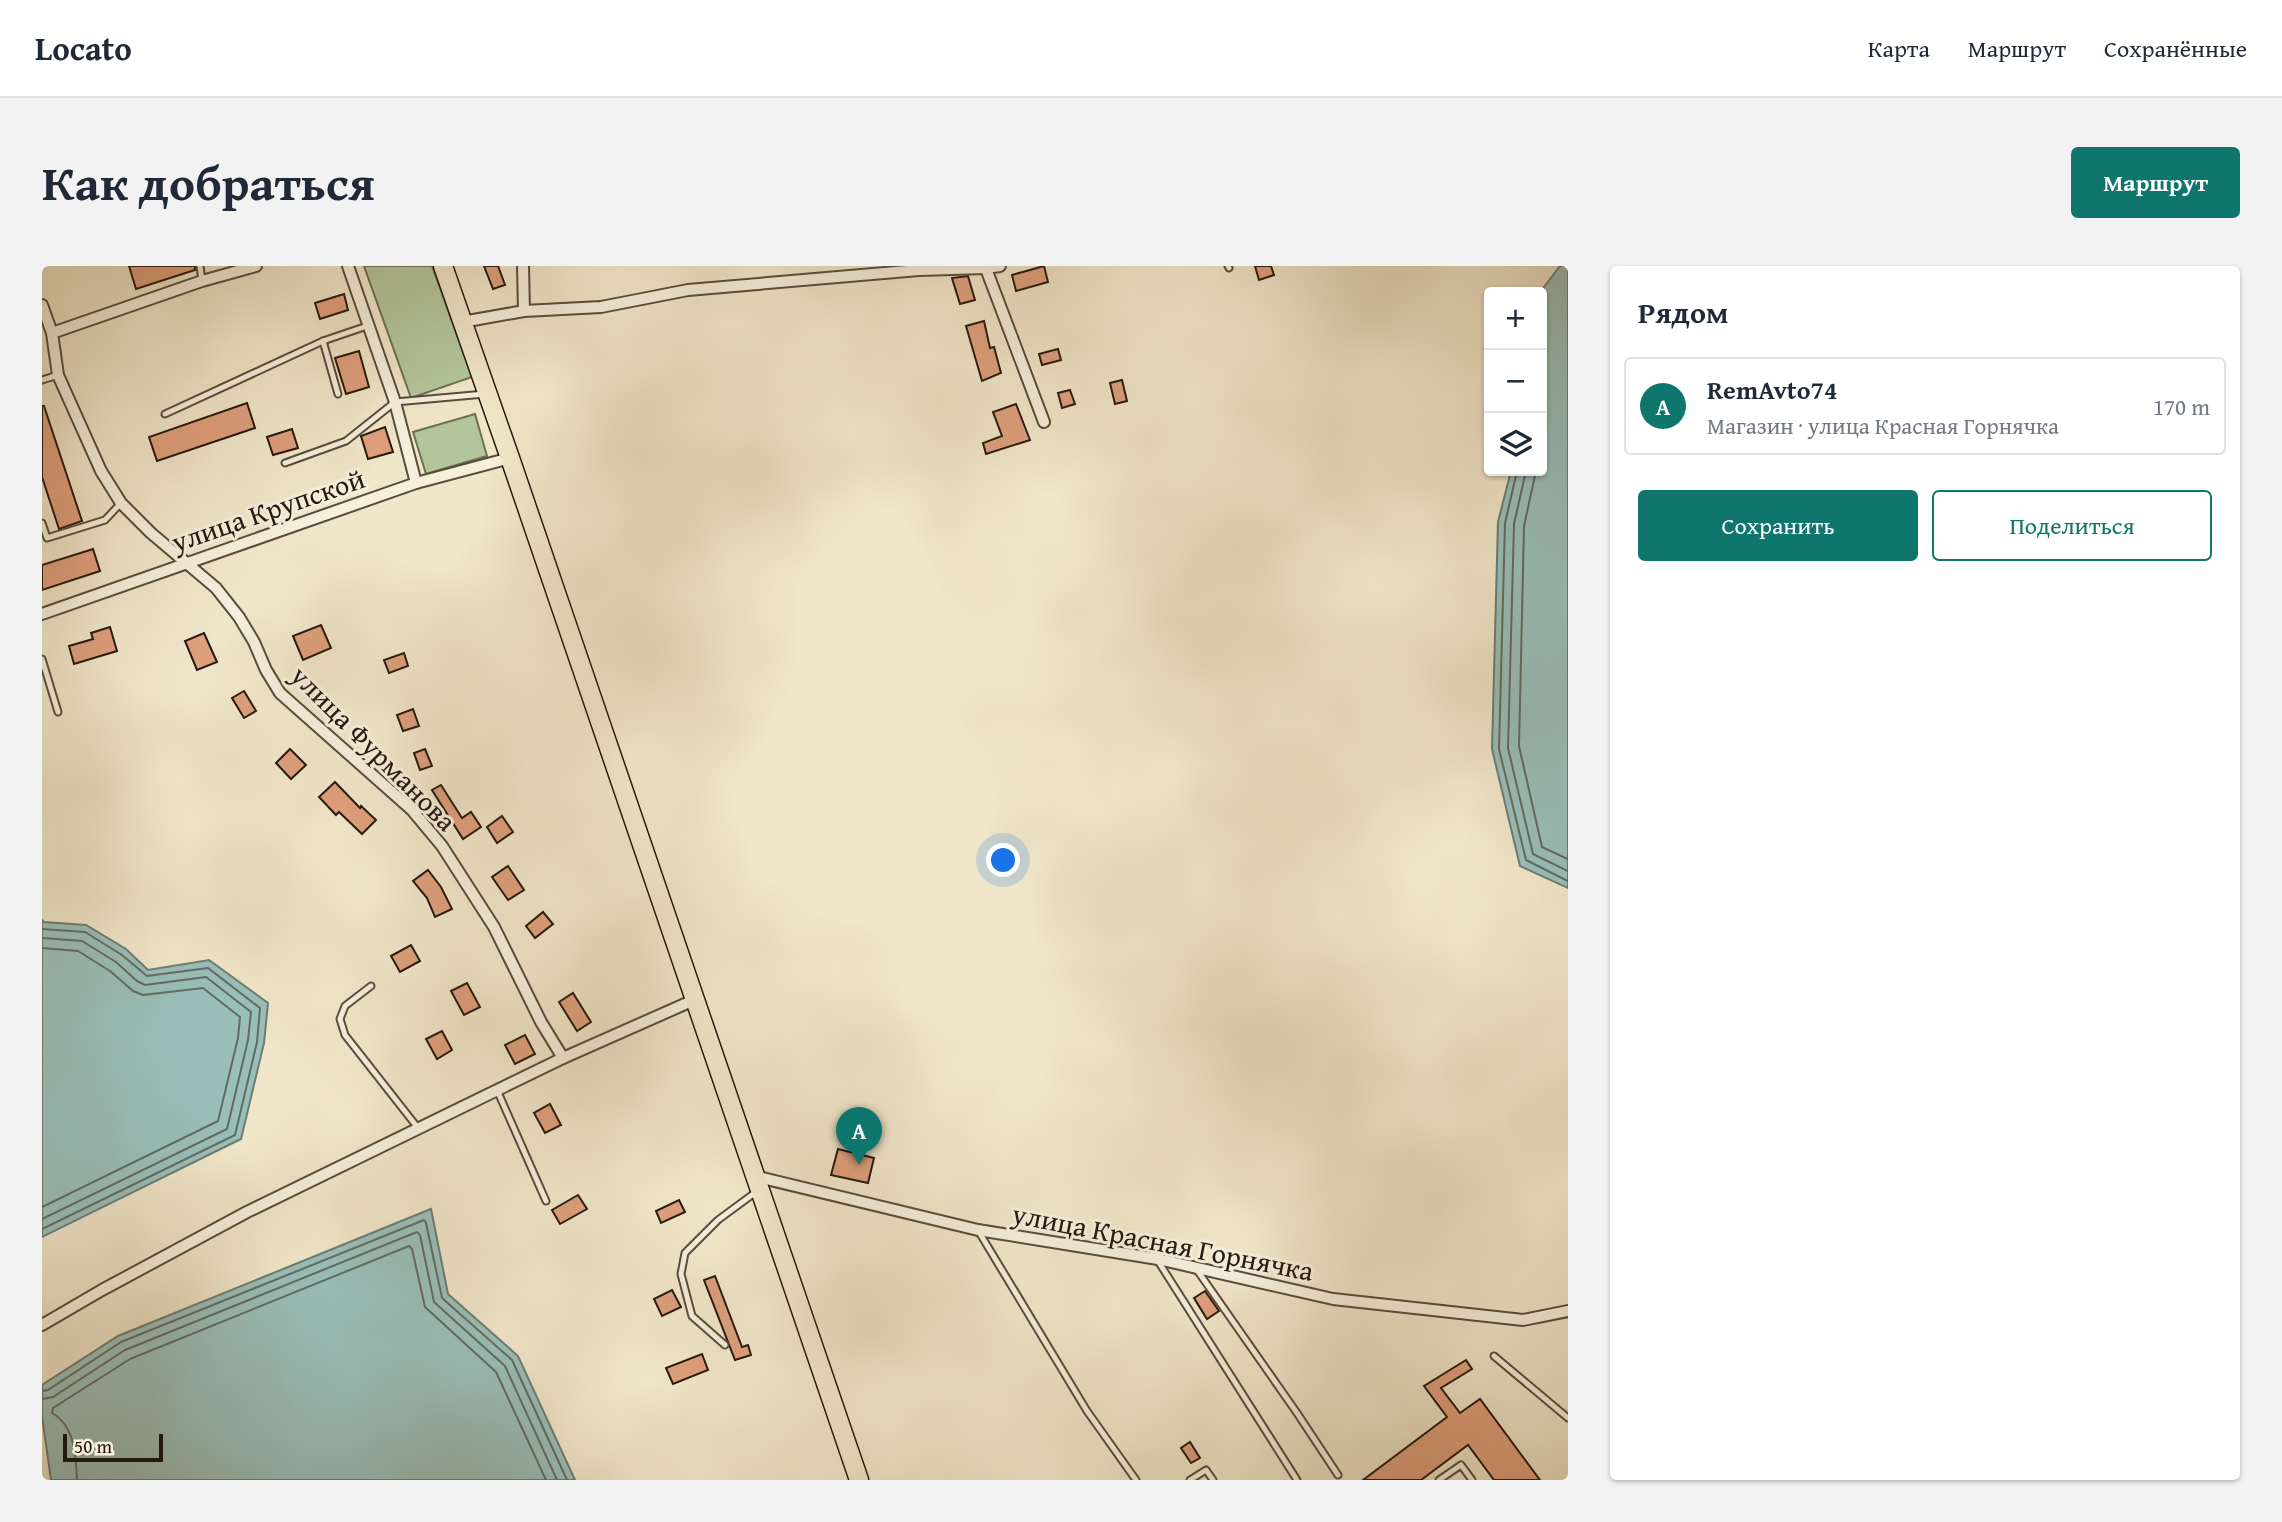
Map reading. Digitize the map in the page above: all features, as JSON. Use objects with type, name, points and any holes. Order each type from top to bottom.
[{"type":"main road","points":[[443,266],[859,1480]]},
{"type":"street","points":[[52,333],[202,281],[256,266]]},
{"type":"street","points":[[348,266],[395,402],[416,484]]},
{"type":"street","points":[[523,266],[524,311]]},
{"type":"street","points":[[462,322],[524,311],[601,307],[688,290],[919,270],[1000,266]]},
{"type":"street","points":[[985,267],[1044,422]]},
{"type":"street","name":"улица Фурманова","points":[[42,304],[52,333],[58,376],[101,471],[121,503],[151,533],[216,587],[239,617],[280,693],[412,810],[442,846],[494,927],[541,1022],[563,1058]]},
{"type":"street","name":"улица Крупской","points":[[42,614],[416,484],[510,458]]},
{"type":"street","points":[[42,1325],[247,1212],[563,1058],[694,1000]]},
{"type":"street","name":"улица Красная Горнячка","points":[[756,1183],[978,1230],[1158,1259],[1333,1299],[1523,1320],[1568,1311]]},
{"type":"lane","points":[[200,266],[202,281]]},
{"type":"lane","points":[[165,414],[323,341],[370,325]]},
{"type":"lane","points":[[323,341],[338,394]]},
{"type":"lane","points":[[42,380],[58,376]]},
{"type":"lane","points":[[285,463],[346,440],[395,402],[488,394]]},
{"type":"lane","points":[[42,523],[44,539],[105,520],[121,503]]},
{"type":"lane","points":[[42,659],[58,712]]},
{"type":"lane","points":[[371,986],[345,1006],[340,1019],[345,1035],[418,1128]]},
{"type":"lane","points":[[497,1090],[546,1201]]},
{"type":"lane","points":[[725,1345],[692,1316],[681,1279],[685,1253],[756,1183]]},
{"type":"lane","points":[[978,1230],[1087,1411],[1136,1480]]},
{"type":"lane","points":[[1158,1259],[1297,1480]]},
{"type":"lane","points":[[1195,1268],[1338,1475]]},
{"type":"lane","points":[[1494,1356],[1568,1418]]},
{"type":"lane","points":[[1439,1480],[1461,1465],[1472,1480]]},
{"type":"lane","points":[[1190,1480],[1206,1470],[1213,1480]]},
{"type":"green space","points":[[364,266],[432,266],[472,377],[411,398]]},
{"type":"green space","points":[[475,414],[487,456],[426,474],[413,432]]},
{"type":"water","points":[[1560,266],[1568,266],[1568,888],[1520,866],[1492,749],[1498,522],[1510,476],[1547,476],[1547,287],[1544,287]]},
{"type":"water","points":[[42,920],[86,925],[126,949],[148,970],[209,960],[268,1003],[264,1043],[241,1139],[42,1237]]},
{"type":"water","points":[[431,1209],[448,1294],[518,1356],[575,1480],[51,1480],[42,1416],[42,1385],[118,1336]]},
{"type":"building","points":[[129,266],[195,266],[195,270],[136,289]]},
{"type":"building","points":[[484,266],[498,266],[505,285],[493,289]]},
{"type":"building","points":[[1044,266],[1048,282],[1016,291],[1012,275]]},
{"type":"building","points":[[1255,266],[1271,266],[1274,275],[1259,280]]},
{"type":"building","points":[[968,276],[975,300],[960,304],[952,278]]},
{"type":"building","points":[[344,294],[348,310],[320,319],[315,303]]},
{"type":"building","points":[[984,321],[990,348],[994,347],[1001,373],[982,381],[966,326]]},
{"type":"building","points":[[1058,349],[1061,360],[1042,365],[1039,354]]},
{"type":"building","points":[[359,351],[369,387],[346,394],[335,358]]},
{"type":"building","points":[[1122,380],[1127,401],[1115,404],[1110,383]]},
{"type":"building","points":[[1070,390],[1075,404],[1062,408],[1058,393]]},
{"type":"building","points":[[247,403],[255,428],[157,461],[149,437]]},
{"type":"building","points":[[1016,404],[1030,440],[986,454],[983,443],[1002,436],[993,412]]},
{"type":"building","points":[[42,406],[82,521],[59,529],[42,477]]},
{"type":"building","points":[[385,427],[393,452],[368,459],[361,436]]},
{"type":"building","points":[[292,429],[298,448],[273,455],[267,437]]},
{"type":"building","points":[[93,549],[100,571],[42,590],[42,565]]},
{"type":"building","points":[[321,625],[331,648],[303,660],[293,636]]},
{"type":"building","points":[[110,627],[117,651],[74,664],[69,646],[93,639],[91,633]]},
{"type":"building","points":[[204,633],[217,662],[197,670],[185,641]]},
{"type":"building","points":[[404,653],[408,666],[389,673],[384,660]]},
{"type":"building","points":[[244,691],[256,711],[244,718],[232,698]]},
{"type":"building","points":[[413,709],[419,726],[403,731],[397,715]]},
{"type":"building","points":[[290,749],[306,765],[291,779],[276,763]]},
{"type":"building","points":[[425,749],[432,766],[420,770],[414,753]]},
{"type":"building","points":[[335,782],[376,820],[362,834],[339,812],[336,815],[319,797]]},
{"type":"building","points":[[441,785],[462,818],[471,812],[481,827],[463,839],[432,790]]},
{"type":"building","points":[[502,816],[513,832],[497,843],[487,827]]},
{"type":"building","points":[[508,866],[524,890],[508,900],[492,877]]},
{"type":"building","points":[[428,870],[441,887],[452,909],[435,917],[427,898],[413,881]]},
{"type":"building","points":[[543,912],[553,924],[535,938],[526,926]]},
{"type":"building","points":[[411,945],[420,961],[400,972],[391,956]]},
{"type":"building","points":[[467,983],[480,1007],[464,1015],[451,991]]},
{"type":"building","points":[[573,993],[591,1022],[577,1031],[559,1002]]},
{"type":"building","points":[[442,1031],[452,1050],[437,1059],[426,1039]]},
{"type":"building","points":[[525,1035],[535,1054],[515,1064],[505,1045]]},
{"type":"building","points":[[550,1104],[561,1125],[545,1133],[534,1113]]},
{"type":"building","points":[[838,1149],[874,1158],[868,1183],[831,1175]]},
{"type":"building","points":[[578,1195],[587,1209],[560,1224],[552,1210]]},
{"type":"building","points":[[679,1200],[685,1212],[661,1223],[656,1211]]},
{"type":"building","points":[[715,1276],[742,1347],[748,1345],[751,1355],[735,1360],[704,1280]]},
{"type":"building","points":[[672,1290],[681,1307],[662,1316],[654,1299]]},
{"type":"building","points":[[1205,1291],[1219,1311],[1207,1319],[1194,1298]]},
{"type":"building","points":[[702,1354],[708,1370],[673,1384],[666,1368]]},
{"type":"building","points":[[1466,1360],[1472,1369],[1441,1388],[1460,1413],[1480,1399],[1540,1480],[1494,1480],[1468,1445],[1421,1480],[1363,1480],[1447,1417],[1424,1386]]},
{"type":"building","points":[[1190,1442],[1200,1458],[1191,1463],[1181,1448]]},
{"type":"place","name":"RemAvto74","points":[[859,1165]]}]
